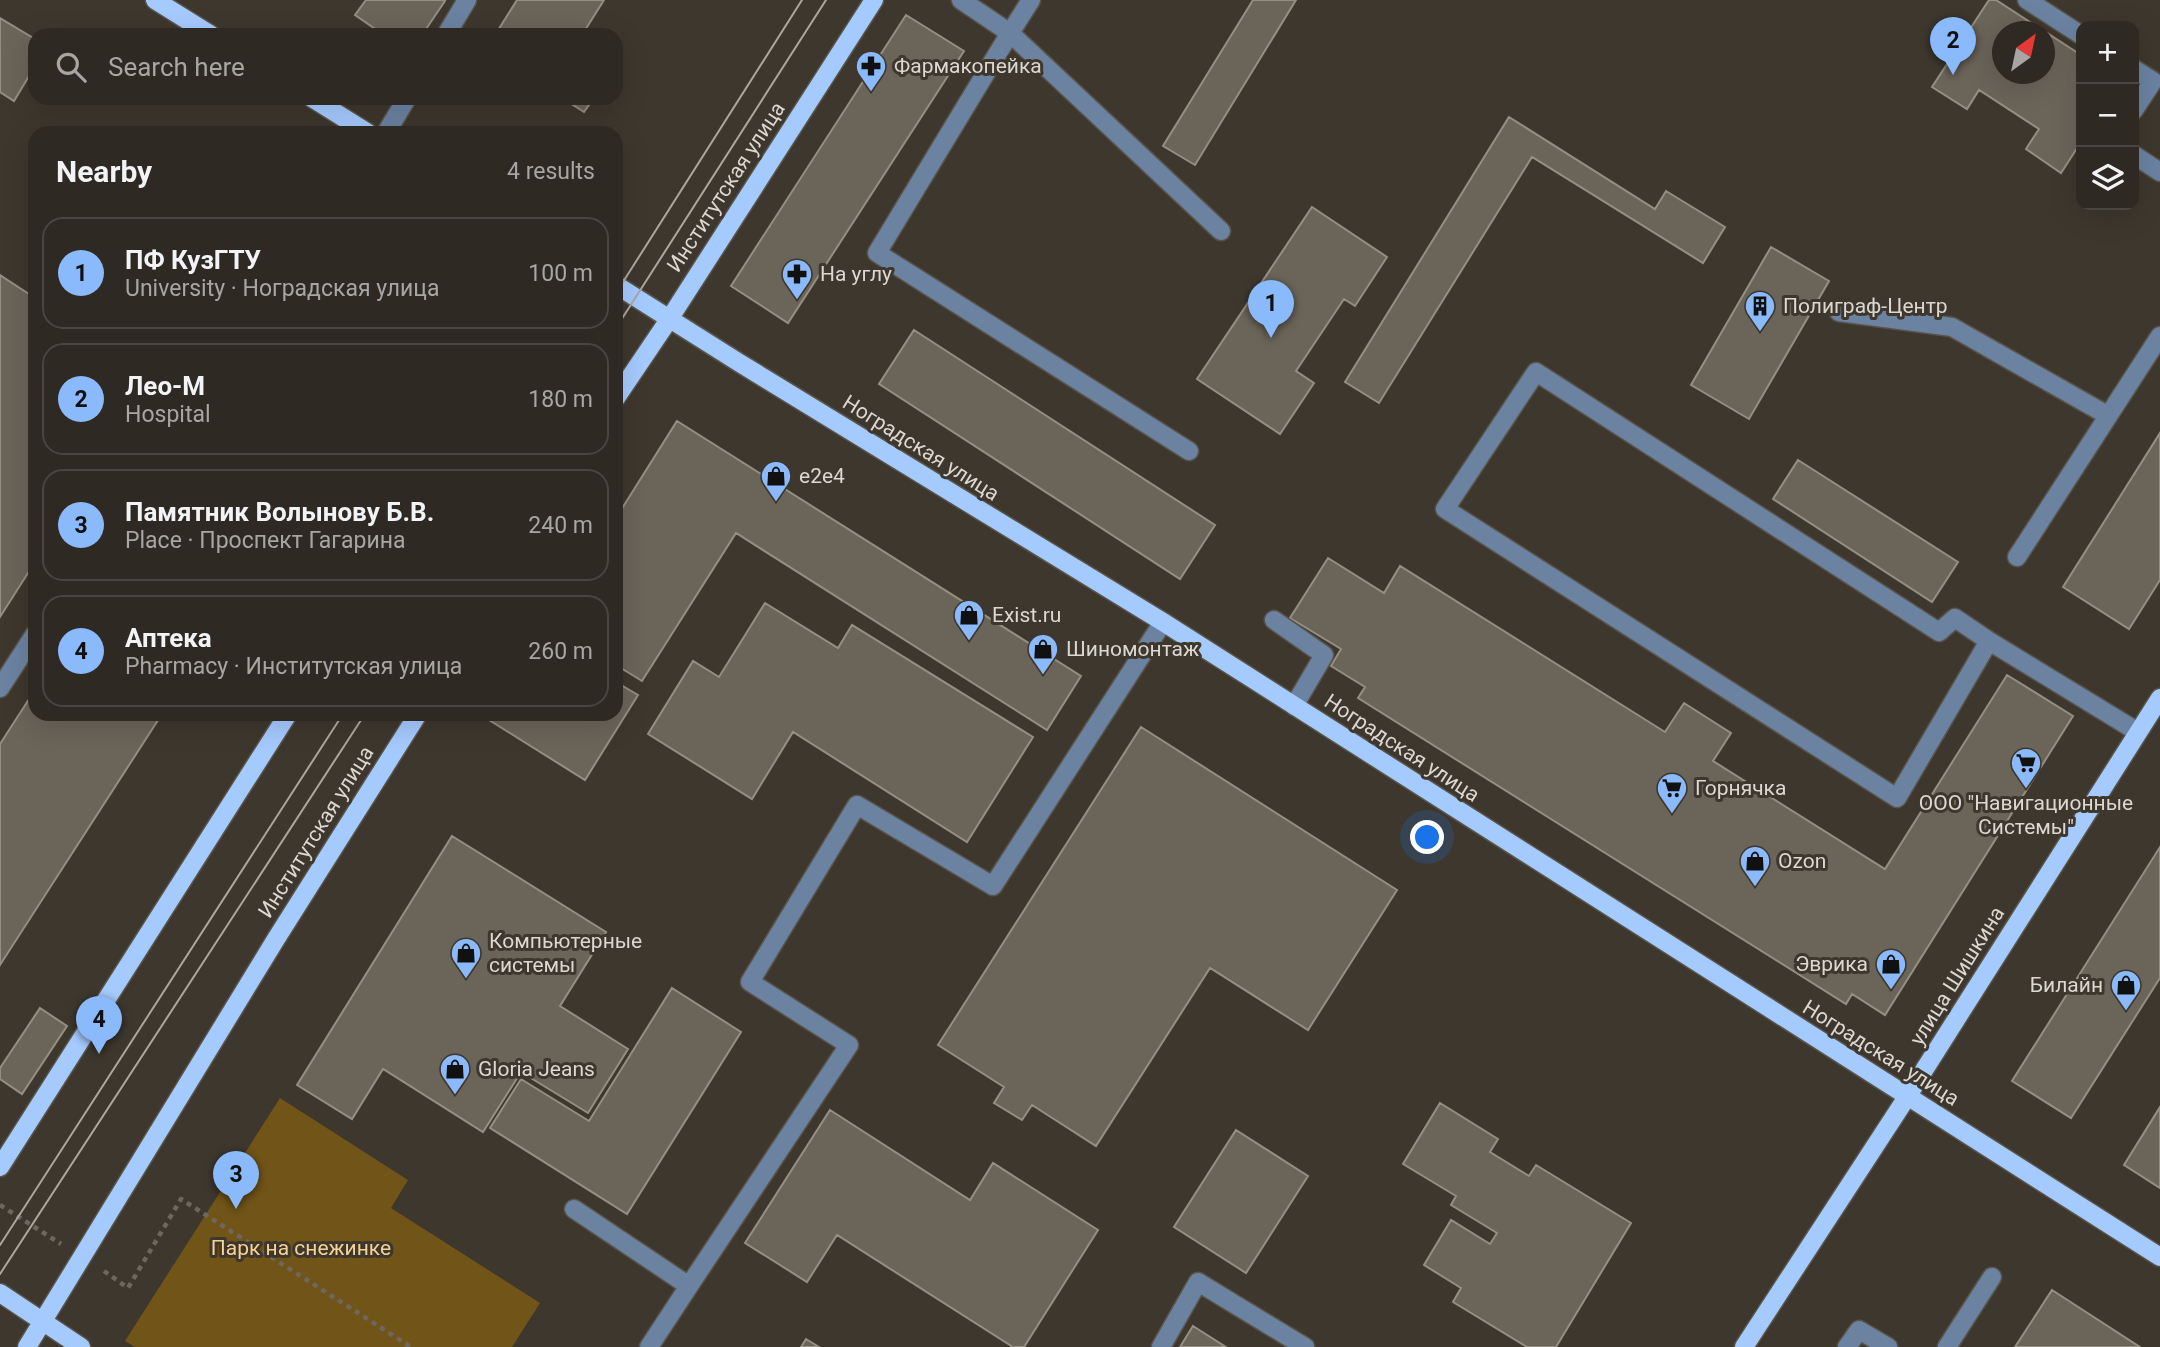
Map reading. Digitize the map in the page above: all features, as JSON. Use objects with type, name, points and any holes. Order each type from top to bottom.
[{"type":"main road","points":[[155,0],[200,28]]},
{"type":"main road","name":"Институтская улица","points":[[623,388],[874,0]]},
{"type":"main road","points":[[323,105],[357,126]]},
{"type":"main road","name":"Ноградская улица","points":[[623,289],[1163,622],[2160,1257]]},
{"type":"main road","name":"улица Шишкина","points":[[1744,1347],[2159,701]]},
{"type":"main road","points":[[0,1167],[284,721]]},
{"type":"main road","name":"Институтская улица","points":[[27,1347],[276,939],[414,721]]},
{"type":"main road","points":[[0,1293],[81,1347]]},
{"type":"street","points":[[450,28],[467,0]]},
{"type":"street","points":[[961,0],[1010,33],[1221,231]]},
{"type":"street","points":[[1031,0],[877,253],[1189,451]]},
{"type":"street","points":[[2028,0],[2076,32]]},
{"type":"street","points":[[2139,72],[2153,81],[2139,102]]},
{"type":"street","points":[[390,126],[403,105]]},
{"type":"street","points":[[2139,158],[2160,172]]},
{"type":"street","points":[[1839,312],[1952,327],[2107,415]]},
{"type":"street","points":[[2017,557],[2160,336]]},
{"type":"street","points":[[1989,641],[1898,798],[1445,509],[1536,372],[1939,632],[1955,618],[2138,732]]},
{"type":"street","points":[[1274,620],[1324,655],[1294,706]]},
{"type":"street","points":[[649,1347],[849,1045],[750,982],[857,805],[993,886],[1163,622]]},
{"type":"street","points":[[0,688],[28,645]]},
{"type":"street","points":[[574,1209],[689,1286]]},
{"type":"street","points":[[1947,1347],[1992,1277]]},
{"type":"street","points":[[1161,1347],[1198,1282],[1305,1347]]},
{"type":"street","points":[[1847,1347],[1858,1330],[1888,1347]]},
{"type":"path","points":[[181,1199],[411,1347]]},
{"type":"green space","name":"Парк на снежинке","points":[[280,1098],[408,1180],[391,1208],[540,1303],[512,1347],[135,1347],[125,1341]]},
{"type":"building","points":[[366,0],[445,1],[427,28],[374,28],[355,15]]},
{"type":"building","points":[[517,0],[604,0],[586,28],[499,28]]},
{"type":"building","points":[[1253,0],[1296,0],[1195,165],[1163,146]]},
{"type":"building","points":[[1989,0],[1996,0],[2028,21],[1992,21],[1992,84],[2055,84],[2055,38],[2076,52],[2076,150],[2061,173],[2026,149],[2039,129],[1979,90],[1967,109],[1932,87]]},
{"type":"building","points":[[906,15],[964,51],[788,323],[731,286]]},
{"type":"building","points":[[0,18],[28,35],[28,78],[14,101],[0,92]]},
{"type":"building","points":[[573,105],[589,105],[584,112]]},
{"type":"building","points":[[1509,117],[1655,209],[1666,191],[1725,227],[1703,263],[1532,157],[1379,403],[1345,382]]},
{"type":"building","points":[[1312,207],[1387,257],[1355,306],[1344,299],[1296,371],[1314,383],[1280,434],[1197,379]]},
{"type":"building","name":"Полиграф-Центр","points":[[1771,247],[1829,281],[1749,419],[1691,385]]},
{"type":"building","points":[[0,275],[28,293],[28,573],[0,617]]},
{"type":"building","points":[[914,330],[1215,525],[1180,579],[879,384]]},
{"type":"building","points":[[677,421],[1081,676],[1047,730],[736,533],[642,681],[623,669],[623,507]]},
{"type":"building","points":[[2160,433],[2160,580],[2129,629],[2063,587]]},
{"type":"building","points":[[1798,460],[1958,562],[1932,602],[1773,499]]},
{"type":"building","name":"Горнячка","points":[[1328,558],[1384,593],[1400,566],[1665,732],[1684,703],[1731,733],[1713,761],[1885,869],[2007,675],[2073,716],[1885,1015],[1852,994],[1846,1004],[1358,698],[1365,687],[1331,666],[1341,649],[1290,618]]},
{"type":"building","points":[[765,603],[838,648],[852,625],[1033,737],[967,842],[793,732],[752,799],[648,734],[693,661],[719,677]]},
{"type":"building","points":[[623,686],[638,695],[623,719]]},
{"type":"building","points":[[28,701],[28,721],[157,721],[0,965],[0,744]]},
{"type":"building","points":[[491,721],[622,721],[585,780]]},
{"type":"building","points":[[1141,727],[1397,890],[1308,1030],[1210,968],[1096,1146],[1032,1105],[1022,1120],[994,1103],[1004,1087],[938,1045]]},
{"type":"building","points":[[452,836],[606,932],[560,1006],[628,1049],[588,1113],[521,1072],[483,1132],[383,1069],[352,1119],[297,1085]]},
{"type":"building","points":[[2160,847],[2160,978],[2071,1118],[2012,1081]]},
{"type":"building","points":[[672,988],[741,1032],[627,1214],[490,1128],[521,1079],[589,1121]]},
{"type":"building","points":[[40,1008],[67,1026],[22,1094],[0,1079],[0,1068]]},
{"type":"building","points":[[1440,1103],[1498,1139],[1490,1152],[1529,1176],[1536,1165],[1631,1223],[1556,1347],[1527,1347],[1453,1302],[1461,1288],[1424,1265],[1451,1220],[1490,1244],[1497,1233],[1451,1205],[1456,1196],[1403,1164]]},
{"type":"building","points":[[2160,1107],[2160,1188],[2124,1165]]},
{"type":"building","points":[[830,1110],[970,1200],[993,1163],[1098,1230],[1024,1347],[1013,1347],[837,1235],[807,1282],[745,1243]]},
{"type":"building","points":[[1236,1130],[1308,1176],[1246,1273],[1174,1227]]},
{"type":"building","points":[[2052,1290],[2140,1347],[2015,1347]]},
{"type":"building","points":[[1193,1326],[1226,1347],[1180,1347]]},
{"type":"building","points":[[806,1339],[819,1347],[801,1347]]},
{"type":"tram line","points":[[623,282],[802,0]]},
{"type":"tram line","points":[[623,317],[826,0]]},
{"type":"tram line","points":[[0,1245],[338,721]]},
{"type":"tram line","points":[[0,1274],[360,721]]},
{"type":"place","name":"Лео-М","points":[[1953,75]]},
{"type":"place","name":"Фармакопейка","points":[[871,93]]},
{"type":"place","name":"На углу","points":[[797,301]]},
{"type":"place","name":"Полиграф-Центр","points":[[1760,333]]},
{"type":"place","name":"ПФ КузГТУ","points":[[1271,338]]},
{"type":"place","name":"e2e4","points":[[776,503]]},
{"type":"place","name":"Exist.ru","points":[[969,642]]},
{"type":"place","name":"Шиномонтаж","points":[[1043,676]]},
{"type":"place","name":"ООО \"Навигационные Системы\"","points":[[2026,790]]},
{"type":"place","name":"Горнячка","points":[[1672,815]]},
{"type":"place","name":"Ozon","points":[[1755,888]]},
{"type":"place","name":"Компьютерные системы","points":[[466,980]]},
{"type":"place","name":"Эврика","points":[[1891,991]]},
{"type":"place","name":"Билайн","points":[[2126,1012]]},
{"type":"place","name":"Аптека","points":[[99,1054]]},
{"type":"place","name":"Gloria Jeans","points":[[455,1096]]},
{"type":"place","name":"Памятник Волынову Б.В.","points":[[236,1209]]}]
